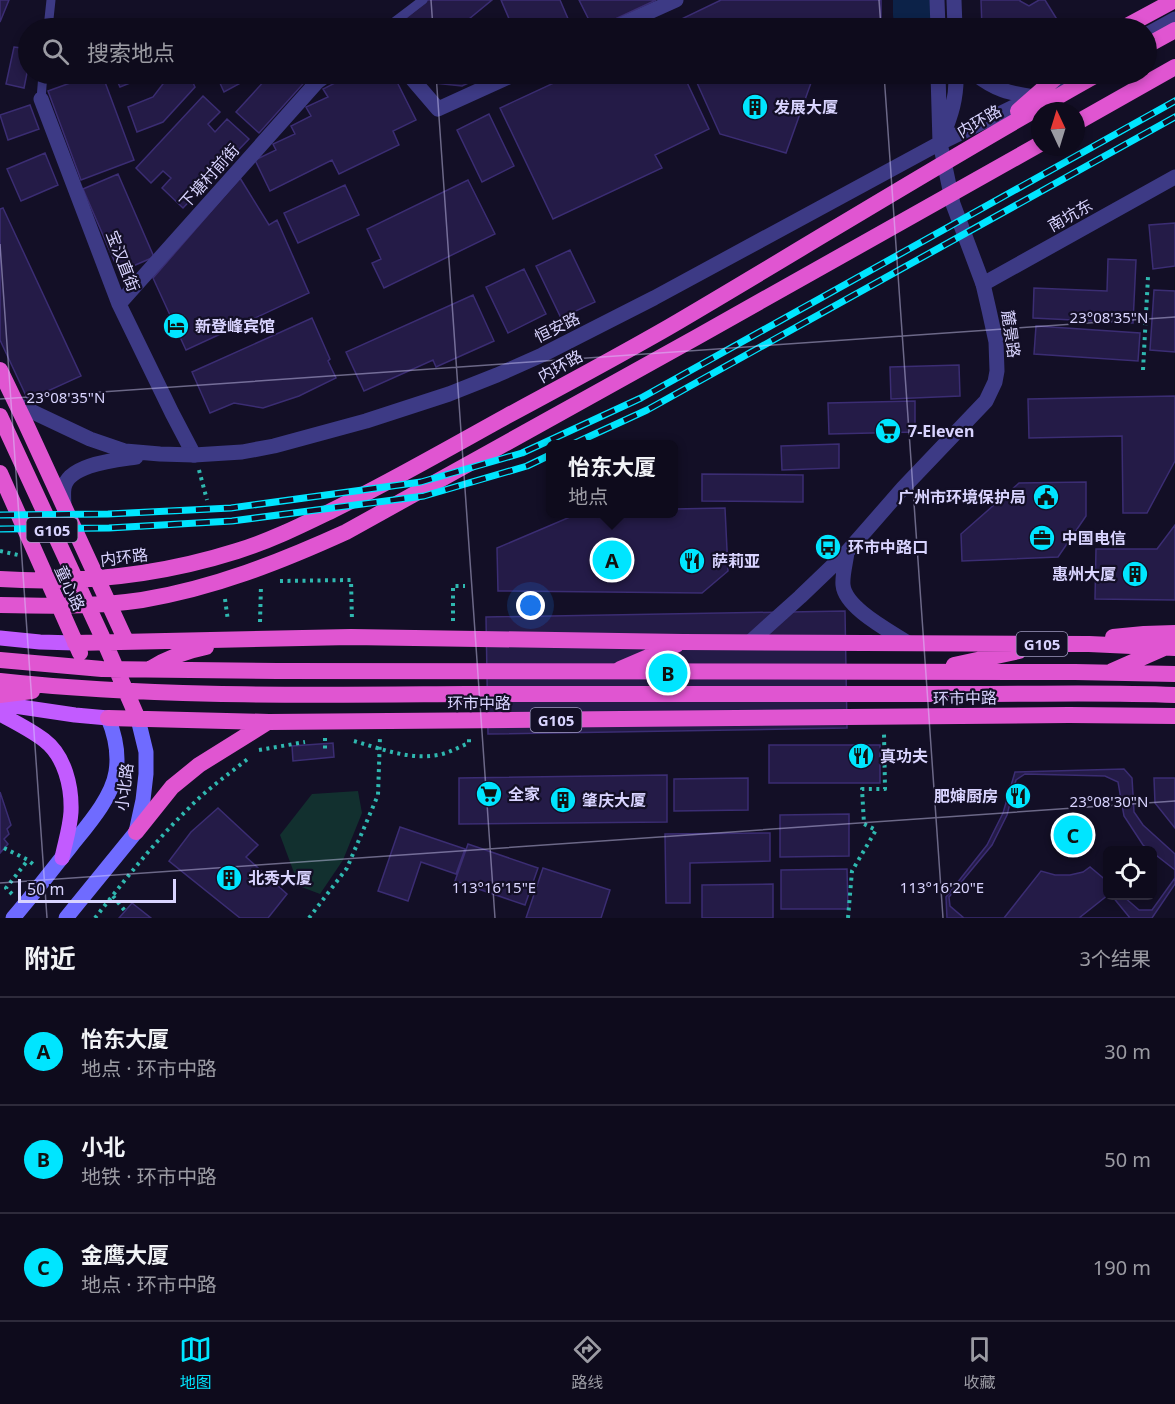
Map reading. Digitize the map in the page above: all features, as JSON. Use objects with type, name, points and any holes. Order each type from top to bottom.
[{"type":"highway","points":[[1142,18],[1175,0]]},
{"type":"highway","points":[[1157,40],[1175,30]]},
{"type":"highway","points":[[1157,77],[1175,67]]},
{"type":"highway","points":[[994,133],[1049,84]]},
{"type":"highway","name":"内环路","points":[[0,579],[67,580],[109,578],[144,573],[200,562],[276,537],[303,525],[363,495],[666,328],[1080,84]]},
{"type":"highway","points":[[1085,118],[1145,84]]},
{"type":"highway","points":[[0,605],[79,606],[140,600],[191,590],[294,556],[346,532],[697,338],[1031,149]]},
{"type":"highway","points":[[0,370],[126,641]]},
{"type":"highway","name":"童心路","points":[[0,416],[105,643]]},
{"type":"highway","name":"童心路","points":[[0,473],[108,718]]},
{"type":"highway","points":[[922,673],[1010,653],[1076,642],[1144,634],[1172,643]]},
{"type":"highway","name":"G105","points":[[105,643],[351,637],[683,642],[1172,643]]},
{"type":"highway","points":[[108,718],[112,704],[128,683],[169,658],[188,651],[227,643],[282,638]]},
{"type":"highway","points":[[586,683],[683,642]]},
{"type":"highway","points":[[75,643],[105,643]]},
{"type":"highway","points":[[0,695],[41,688],[57,682],[85,665],[105,643]]},
{"type":"highway","name":"小北路","points":[[105,643],[128,683],[138,719]]},
{"type":"highway","points":[[128,683],[1085,682],[1172,643]]},
{"type":"highway","name":"环市中路","points":[[0,660],[102,669],[1175,674]]},
{"type":"highway","name":"环市中路","points":[[0,681],[151,693],[294,695],[765,693],[1175,695]]},
{"type":"highway","name":"环市中路","points":[[108,718],[269,722],[1175,716]]},
{"type":"highway","points":[[136,831],[172,788],[199,765],[269,722]]},
{"type":"main road","points":[[0,638],[75,643]]},
{"type":"main road","name":"环市中路","points":[[0,704],[108,718]]},
{"type":"main road","points":[[0,714],[46,741],[59,756],[65,772],[71,810],[62,858]]},
{"type":"main road","name":"小北路","points":[[13,918],[90,822],[111,789],[116,774],[117,752],[108,718]]},
{"type":"main road","name":"小北路","points":[[66,918],[136,831],[146,774],[146,752],[138,719]]},
{"type":"street","points":[[636,18],[676,0]]},
{"type":"street","points":[[938,0],[938,18]]},
{"type":"street","points":[[954,0],[955,18]]},
{"type":"street","points":[[1157,29],[1175,20]]},
{"type":"street","name":"下塘村前街","points":[[120,304],[315,84]]},
{"type":"street","points":[[417,84],[438,109],[493,84]]},
{"type":"street","name":"麓景路","points":[[750,642],[847,552],[903,488],[986,401],[995,382],[996,342],[983,284],[953,204],[940,143],[938,84]]},
{"type":"street","points":[[940,143],[952,112],[957,84]]},
{"type":"street","points":[[989,84],[1002,91],[1034,97]]},
{"type":"street","name":"恒安路","points":[[16,404],[90,439],[125,452],[194,455],[242,452],[274,446],[397,411],[497,375],[550,351],[644,303],[940,143],[1058,84]]},
{"type":"street","name":"宝汉直街","points":[[41,99],[120,304],[194,455]]},
{"type":"street","name":"南坑东","points":[[983,284],[1175,177]]},
{"type":"street","points":[[64,508],[64,486],[77,472],[101,463],[160,453]]},
{"type":"street","points":[[847,552],[843,586],[849,600],[859,610],[908,643]]},
{"type":"lane","points":[[49,18],[51,0]]},
{"type":"lane","points":[[399,18],[423,0]]},
{"type":"lane","name":"宝汉直街","points":[[41,99],[42,84]]},
{"type":"path","points":[[1143,370],[1148,277]]},
{"type":"path","points":[[194,455],[207,500]]},
{"type":"path","points":[[272,582],[351,580],[351,637]]},
{"type":"path","points":[[454,639],[453,586],[465,586]]},
{"type":"path","points":[[848,918],[852,872],[876,830],[864,824],[862,789],[885,789],[884,717]]},
{"type":"path","points":[[309,918],[347,868],[378,795],[381,721]]},
{"type":"path","points":[[259,750],[326,739]]},
{"type":"path","points":[[345,739],[402,755],[418,757],[449,752],[469,743]]},
{"type":"path","points":[[112,896],[125,911]]},
{"type":"green space","points":[[358,791],[362,813],[343,860],[320,894],[299,886],[280,835],[312,794]]},
{"type":"building","points":[[0,0],[9,0],[0,22]]},
{"type":"building","points":[[428,0],[492,0],[470,18],[406,18]]},
{"type":"building","points":[[501,0],[560,0],[568,18],[509,18]]},
{"type":"building","points":[[579,0],[656,0],[617,18],[588,18]]},
{"type":"building","points":[[721,0],[881,0],[881,18],[684,18]]},
{"type":"building","points":[[981,0],[1020,0],[1029,6],[1039,0],[1045,0],[1056,18],[982,18]]},
{"type":"building","points":[[14,47],[18,48],[18,84],[25,84],[24,88],[6,84]]},
{"type":"building","points":[[67,84],[106,84],[134,160],[81,180],[48,91]]},
{"type":"building","points":[[163,84],[194,84],[195,87],[163,122],[137,132],[128,107],[153,97]]},
{"type":"building","points":[[220,84],[239,84],[224,92]]},
{"type":"building","points":[[262,84],[303,84],[259,133],[236,112]]},
{"type":"building","points":[[333,84],[398,84],[416,120],[393,131],[399,145],[339,174],[332,160],[270,191],[255,160],[276,150],[273,144],[295,134],[291,126],[311,116],[306,107],[328,97],[323,89]]},
{"type":"building","points":[[443,84],[466,84],[462,86]]},
{"type":"building","points":[[552,84],[688,84],[709,129],[655,155],[662,168],[553,219],[500,108]]},
{"type":"building","name":"发展大厦","points":[[698,84],[811,84],[786,153],[720,134]]},
{"type":"building","points":[[203,96],[220,112],[208,124],[215,132],[227,119],[249,139],[183,208],[162,188],[171,178],[163,171],[151,183],[136,168]]},
{"type":"building","points":[[30,105],[39,129],[8,140],[0,115]]},
{"type":"building","points":[[489,114],[514,166],[482,182],[457,130]]},
{"type":"building","points":[[45,153],[58,185],[21,201],[7,169]]},
{"type":"building","points":[[118,174],[154,257],[119,272],[83,189]]},
{"type":"building","points":[[240,178],[269,225],[277,220],[309,293],[186,350],[153,278]]},
{"type":"building","points":[[468,180],[495,234],[384,288],[372,263],[381,259],[367,229]]},
{"type":"building","points":[[345,185],[359,215],[298,243],[284,213]]},
{"type":"building","points":[[3,208],[81,376],[28,400],[0,340],[0,209]]},
{"type":"building","points":[[1175,223],[1175,266],[1153,269],[1149,225]]},
{"type":"building","points":[[570,250],[595,302],[561,318],[536,266]]},
{"type":"building","points":[[1108,259],[1136,260],[1133,323],[1033,318],[1034,288],[1107,291]]},
{"type":"building","points":[[524,269],[546,314],[508,333],[486,287]]},
{"type":"building","points":[[1154,290],[1175,291],[1175,352],[1150,350]]},
{"type":"building","points":[[473,295],[494,341],[436,367],[433,360],[364,391],[346,352]]},
{"type":"building","points":[[312,318],[336,378],[299,396],[263,408],[234,403],[210,413],[192,372]]},
{"type":"building","points":[[1036,326],[1140,333],[1138,361],[1034,354]]},
{"type":"building","points":[[959,365],[960,396],[891,399],[890,367]]},
{"type":"building","points":[[1175,396],[1175,461],[1147,513],[1123,513],[1122,436],[1029,438],[1028,399]]},
{"type":"building","points":[[915,401],[915,432],[829,434],[828,403]]},
{"type":"building","points":[[839,444],[839,468],[782,470],[781,446]]},
{"type":"building","points":[[702,474],[803,475],[803,502],[702,501]]},
{"type":"building","points":[[1086,482],[1086,516],[1058,557],[962,561],[961,534],[1019,483]]},
{"type":"building","points":[[725,508],[728,571],[702,593],[498,591],[497,548],[568,518],[678,518],[678,509]]},
{"type":"building","name":"惠州大厦","points":[[1175,525],[1175,600],[1095,599],[1096,549],[1157,549]]},
{"type":"building","points":[[845,611],[847,728],[488,734],[486,617]]},
{"type":"building","points":[[333,743],[334,757],[293,761],[292,746]]},
{"type":"building","points":[[769,745],[880,745],[880,783],[769,783]]},
{"type":"building","points":[[1124,769],[1132,778],[1134,812],[1143,825],[1175,854],[1175,884],[1152,918],[947,918],[946,897],[987,845],[1003,813],[1015,772]]},
{"type":"building","points":[[1025,774],[1105,776],[1118,782],[1124,816],[1144,846],[1103,846],[1103,878],[1090,867],[1083,872],[1070,875],[1055,875],[1041,871],[1004,918],[964,918],[950,906],[949,897],[992,845],[1007,815],[1016,780]]},
{"type":"building","name":"肇庆大厦","points":[[667,775],[667,822],[459,824],[459,778]]},
{"type":"building","points":[[748,778],[748,810],[674,811],[674,779]]},
{"type":"building","points":[[1154,778],[1175,778],[1175,828],[1155,803]]},
{"type":"building","points":[[0,792],[11,825],[7,829],[9,834],[4,839],[8,844],[0,853]]},
{"type":"building","name":"北秀大厦","points":[[218,808],[258,845],[246,857],[287,894],[268,918],[240,918],[169,861],[191,832]]},
{"type":"building","points":[[849,814],[849,856],[780,857],[780,815]]},
{"type":"building","points":[[400,827],[465,849],[456,874],[421,862],[408,901],[378,891]]},
{"type":"building","points":[[770,833],[770,861],[690,863],[690,903],[666,903],[665,834]]},
{"type":"building","points":[[468,844],[538,868],[525,905],[455,881]]},
{"type":"building","points":[[1157,856],[1175,870],[1175,878],[1152,910],[1139,910],[1128,900],[1157,900]]},
{"type":"building","points":[[543,868],[610,890],[601,918],[526,918]]},
{"type":"building","points":[[847,869],[848,909],[781,909],[781,870]]},
{"type":"building","points":[[773,884],[773,918],[702,918],[702,885]]},
{"type":"building","points":[[1103,899],[1115,900],[1130,918],[1079,918]]},
{"type":"building","points":[[132,903],[151,918],[119,918]]},
{"type":"waterway","points":[[912,0],[912,15]]},
{"type":"railway","points":[[550,440],[641,398],[1175,101]]},
{"type":"railway","points":[[582,440],[647,410],[1175,117]]},
{"type":"railway","points":[[0,515],[108,514],[231,508],[421,482],[522,453],[546,442]]},
{"type":"railway","points":[[0,529],[109,528],[232,521],[424,496],[527,466],[546,457]]},
{"type":"place","name":"发展大厦","points":[[755,107]]},
{"type":"place","name":"新登峰宾馆","points":[[176,326]]},
{"type":"place","name":"7-Eleven","points":[[888,431]]},
{"type":"place","name":"广州市环境保护局","points":[[1046,497]]},
{"type":"place","name":"中国电信","points":[[1042,538]]},
{"type":"place","name":"环市中路口","points":[[828,547]]},
{"type":"place","name":"怡东大厦","points":[[612,560]]},
{"type":"place","name":"萨莉亚","points":[[692,561]]},
{"type":"place","name":"惠州大厦","points":[[1135,574]]},
{"type":"place","name":"小北","points":[[668,673]]},
{"type":"place","name":"真功夫","points":[[861,756]]},
{"type":"place","name":"全家","points":[[489,794]]},
{"type":"place","name":"肥婶厨房","points":[[1018,796]]},
{"type":"place","name":"肇庆大厦","points":[[563,800]]},
{"type":"place","name":"金鹰大厦","points":[[1073,835]]},
{"type":"place","name":"北秀大厦","points":[[229,878]]}]
